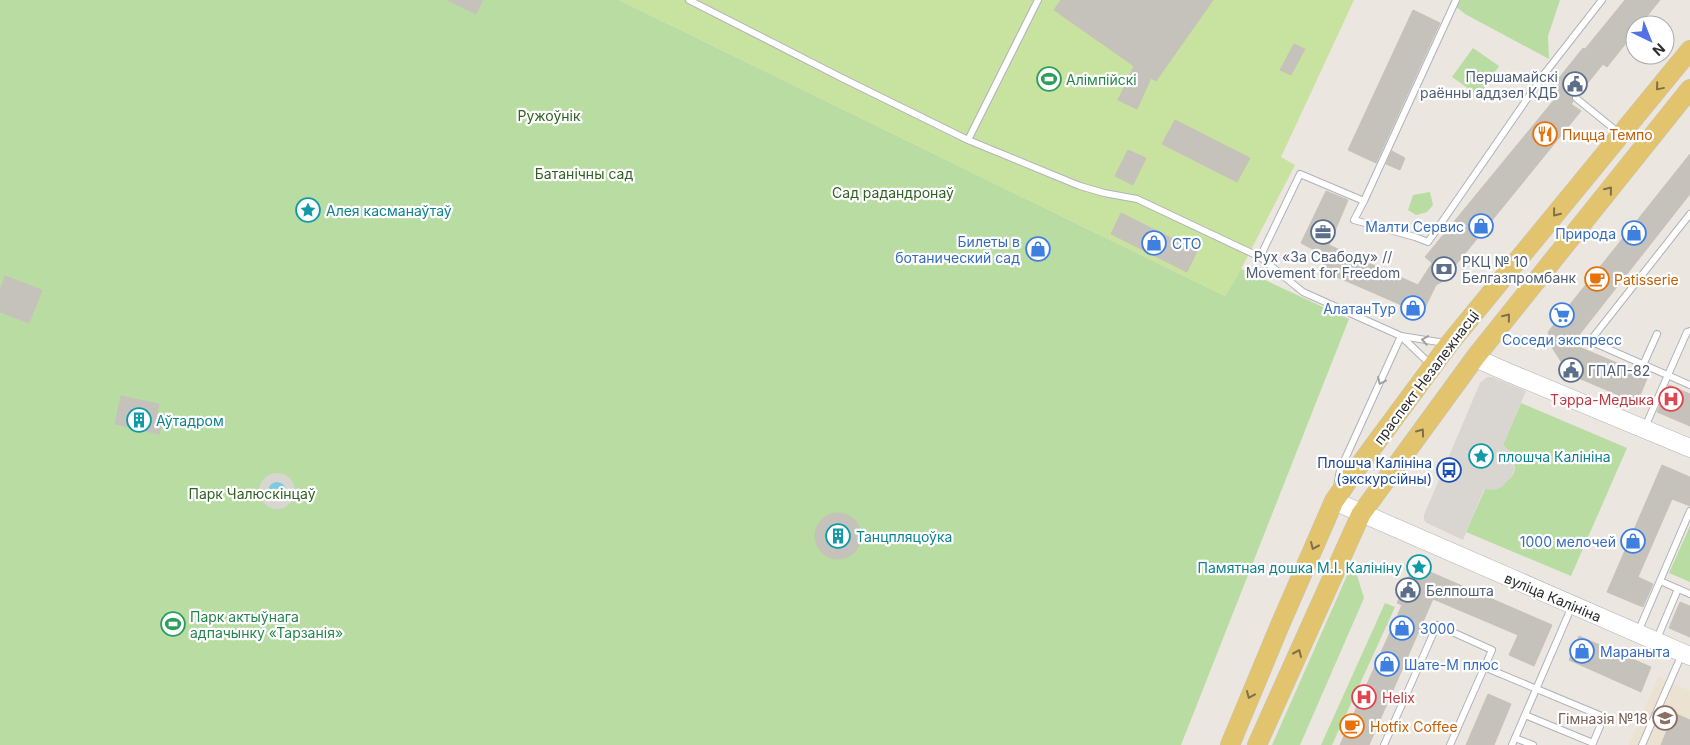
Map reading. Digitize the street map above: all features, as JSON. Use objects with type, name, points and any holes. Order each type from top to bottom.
[{"type":"main road","name":"праспект Незалежнасці","points":[[1230,745],[1334,501],[1449,344],[1690,50]]},
{"type":"main road","name":"праспект Незалежнасці","points":[[1257,745],[1362,514],[1477,355],[1690,89]]},
{"type":"main road","points":[[1477,355],[1482,361],[1690,448]]},
{"type":"main road","name":"вуліца Калініна","points":[[1334,501],[1686,654]]},
{"type":"lane","points":[[689,0],[968,140],[1080,186],[1137,199],[1260,257],[1303,292],[1401,336],[1449,344]]},
{"type":"lane","points":[[968,140],[1038,0]]},
{"type":"lane","points":[[1456,0],[1354,220],[1428,242],[1545,73],[1602,0]]},
{"type":"lane","points":[[1545,73],[1556,82]]},
{"type":"lane","points":[[1576,98],[1620,134]]},
{"type":"lane","points":[[1260,257],[1300,174],[1364,201]]},
{"type":"lane","points":[[1690,214],[1590,341],[1690,385]]},
{"type":"lane","points":[[1644,428],[1687,332],[1690,331]]},
{"type":"lane","points":[[1643,365],[1657,334]]},
{"type":"lane","points":[[1401,336],[1432,366]]},
{"type":"lane","points":[[1334,501],[1340,470],[1401,336]]},
{"type":"lane","points":[[1638,634],[1690,512]]},
{"type":"lane","points":[[1660,581],[1690,594]]},
{"type":"lane","points":[[1656,641],[1678,588]]},
{"type":"lane","points":[[1512,745],[1572,605]]},
{"type":"lane","points":[[1384,745],[1437,625],[1492,650],[1450,745]]},
{"type":"lane","points":[[1642,745],[1686,654]]},
{"type":"lane","points":[[1484,667],[1604,717],[1593,744],[1525,715]]},
{"type":"lane","points":[[1515,738],[1533,745]]},
{"type":"shaded area","name":"плошча Калініна","points":[[1487,377],[1492,377],[1526,391],[1503,445],[1512,453],[1514,459],[1512,476],[1502,487],[1495,490],[1484,489],[1463,540],[1427,523],[1424,520],[1424,515],[1480,383]]},
{"type":"shaded area","points":[[277,473],[284,474],[290,478],[294,484],[294,498],[290,504],[284,508],[277,509],[270,508],[264,504],[260,498],[259,491],[260,484],[264,478],[270,474]]},
{"type":"shaded area","name":"Гімназія №18","points":[[1658,677],[1690,691],[1690,745],[1629,745]]},
{"type":"green space","name":"Парк Чалюскінцаў","points":[[0,0],[619,0],[1225,296],[1241,269],[1349,319],[1181,745],[0,745]]},
{"type":"green space","name":"Алімпійскі","points":[[619,0],[1354,0],[1281,157],[1295,165],[1225,296]]},
{"type":"green space","points":[[1457,0],[1560,0],[1548,36],[1549,59],[1465,14],[1454,5]]},
{"type":"green space","points":[[1473,48],[1499,66],[1479,96],[1452,77]]},
{"type":"green space","points":[[1430,192],[1433,205],[1427,212],[1416,215],[1408,210],[1413,195]]},
{"type":"green space","points":[[1521,403],[1627,448],[1571,576],[1466,532],[1485,489],[1506,482],[1514,472],[1514,462],[1510,452],[1503,445]]},
{"type":"green space","points":[[1690,526],[1690,582],[1669,573]]},
{"type":"green space","points":[[1353,562],[1364,598],[1300,745],[1272,745]]},
{"type":"green space","points":[[1385,603],[1395,607],[1332,745],[1321,745]]},
{"type":"water","points":[[277,482],[283,485],[286,491],[283,497],[277,500],[271,497],[268,491],[271,485]]},
{"type":"building","points":[[447,0],[483,0],[476,14]]},
{"type":"building","points":[[1061,0],[1213,0],[1156,81],[1151,78],[1137,109],[1118,100],[1134,66],[1054,10]]},
{"type":"building","points":[[1625,0],[1660,0],[1648,15],[1625,15],[1625,44],[1607,67],[1603,64],[1579,94],[1575,93],[1572,95],[1573,102],[1571,104],[1581,111],[1446,277],[1447,279],[1436,285],[1422,314],[1321,270],[1327,257],[1301,243],[1326,191],[1348,200],[1329,245],[1418,285],[1432,263],[1425,257],[1558,95],[1551,89],[1553,86],[1560,86],[1559,78],[1583,48],[1585,49]]},
{"type":"building","points":[[1413,10],[1440,23],[1376,163],[1348,150]]},
{"type":"building","points":[[1294,44],[1305,49],[1291,75],[1280,70]]},
{"type":"building","points":[[1175,120],[1250,158],[1237,182],[1162,144]]},
{"type":"building","points":[[1128,150],[1146,158],[1133,185],[1115,176]]},
{"type":"building","points":[[1392,151],[1405,158],[1400,170],[1386,164]]},
{"type":"building","points":[[1690,154],[1690,194],[1572,344],[1648,376],[1637,403],[1569,374],[1553,349],[1548,332]]},
{"type":"building","name":"СТО","points":[[1121,213],[1197,251],[1187,272],[1111,234]]},
{"type":"building","points":[[5,276],[42,290],[29,323],[0,312],[0,290]]},
{"type":"building","points":[[1669,385],[1690,394],[1690,426],[1657,412]]},
{"type":"building","name":"Аўтадром","points":[[121,396],[159,404],[157,414],[163,415],[159,434],[115,424]]},
{"type":"building","points":[[1662,465],[1690,477],[1690,506],[1672,499],[1638,577],[1653,584],[1643,607],[1607,592]]},
{"type":"building","name":"Танцпляцоўка","points":[[833,513],[843,513],[857,523],[861,536],[857,549],[851,555],[843,559],[833,559],[819,549],[815,541],[815,531],[825,517]]},
{"type":"building","points":[[1414,565],[1552,625],[1534,666],[1509,655],[1518,635],[1433,599],[1369,745],[1340,745],[1402,605],[1397,603]]},
{"type":"building","points":[[1680,602],[1690,606],[1690,637],[1669,628]]},
{"type":"building","points":[[1579,636],[1651,667],[1641,692],[1569,660]]},
{"type":"building","points":[[1488,694],[1511,704],[1494,745],[1466,745]]},
{"type":"building","points":[[1674,713],[1690,720],[1690,745],[1661,745]]},
{"type":"place","name":"Алімпійскі","points":[[1049,79]]},
{"type":"place","name":"Першамайскі раённы аддзел КДБ","points":[[1575,84]]},
{"type":"place","name":"Пицца Темпо","points":[[1545,134]]},
{"type":"place","name":"Алея касманаўтаў","points":[[308,210]]},
{"type":"place","name":"Малти Сервис","points":[[1481,226]]},
{"type":"place","name":"Рух «За Свабоду» // Movement for Freedom","points":[[1323,232]]},
{"type":"place","name":"Природа","points":[[1634,233]]},
{"type":"place","name":"СТО","points":[[1154,243]]},
{"type":"place","name":"Билеты в ботанический сад","points":[[1038,249]]},
{"type":"place","name":"РКЦ № 10 Белгазпромбанк","points":[[1444,269]]},
{"type":"place","name":"Patisserie","points":[[1597,279]]},
{"type":"place","name":"АлатанТур","points":[[1413,308]]},
{"type":"place","name":"Соседи экспресс","points":[[1562,315]]},
{"type":"place","name":"ГПАП-82","points":[[1571,370]]},
{"type":"place","name":"Тэрра-Медыка","points":[[1671,399]]},
{"type":"place","name":"Аўтадром","points":[[139,420]]},
{"type":"place","name":"плошча Калініна","points":[[1481,456]]},
{"type":"place","name":"Плошча Калініна (экскурсійны)","points":[[1449,470]]},
{"type":"place","name":"Танцпляцоўка","points":[[838,536]]},
{"type":"place","name":"1000 мелочей","points":[[1633,541]]},
{"type":"place","name":"Памятная дошка М.І. Калініну","points":[[1419,567]]},
{"type":"place","name":"Белпошта","points":[[1408,590]]},
{"type":"place","name":"Парк актыўнага адпачынку «Тарзанія»","points":[[173,624]]},
{"type":"place","name":"3000","points":[[1402,628]]},
{"type":"place","name":"Мараныта","points":[[1582,651]]},
{"type":"place","name":"Шате-М плюс","points":[[1387,664]]},
{"type":"place","name":"Helix","points":[[1364,697]]},
{"type":"place","name":"Гімназія №18","points":[[1665,718]]},
{"type":"place","name":"Hotfix Coffee","points":[[1352,726]]},
{"type":"park label","name":"Ружоўнік","points":[[549,115]]},
{"type":"park label","name":"Батанічны сад","points":[[584,173]]},
{"type":"park label","name":"Сад радандронаў","points":[[893,192]]}]
